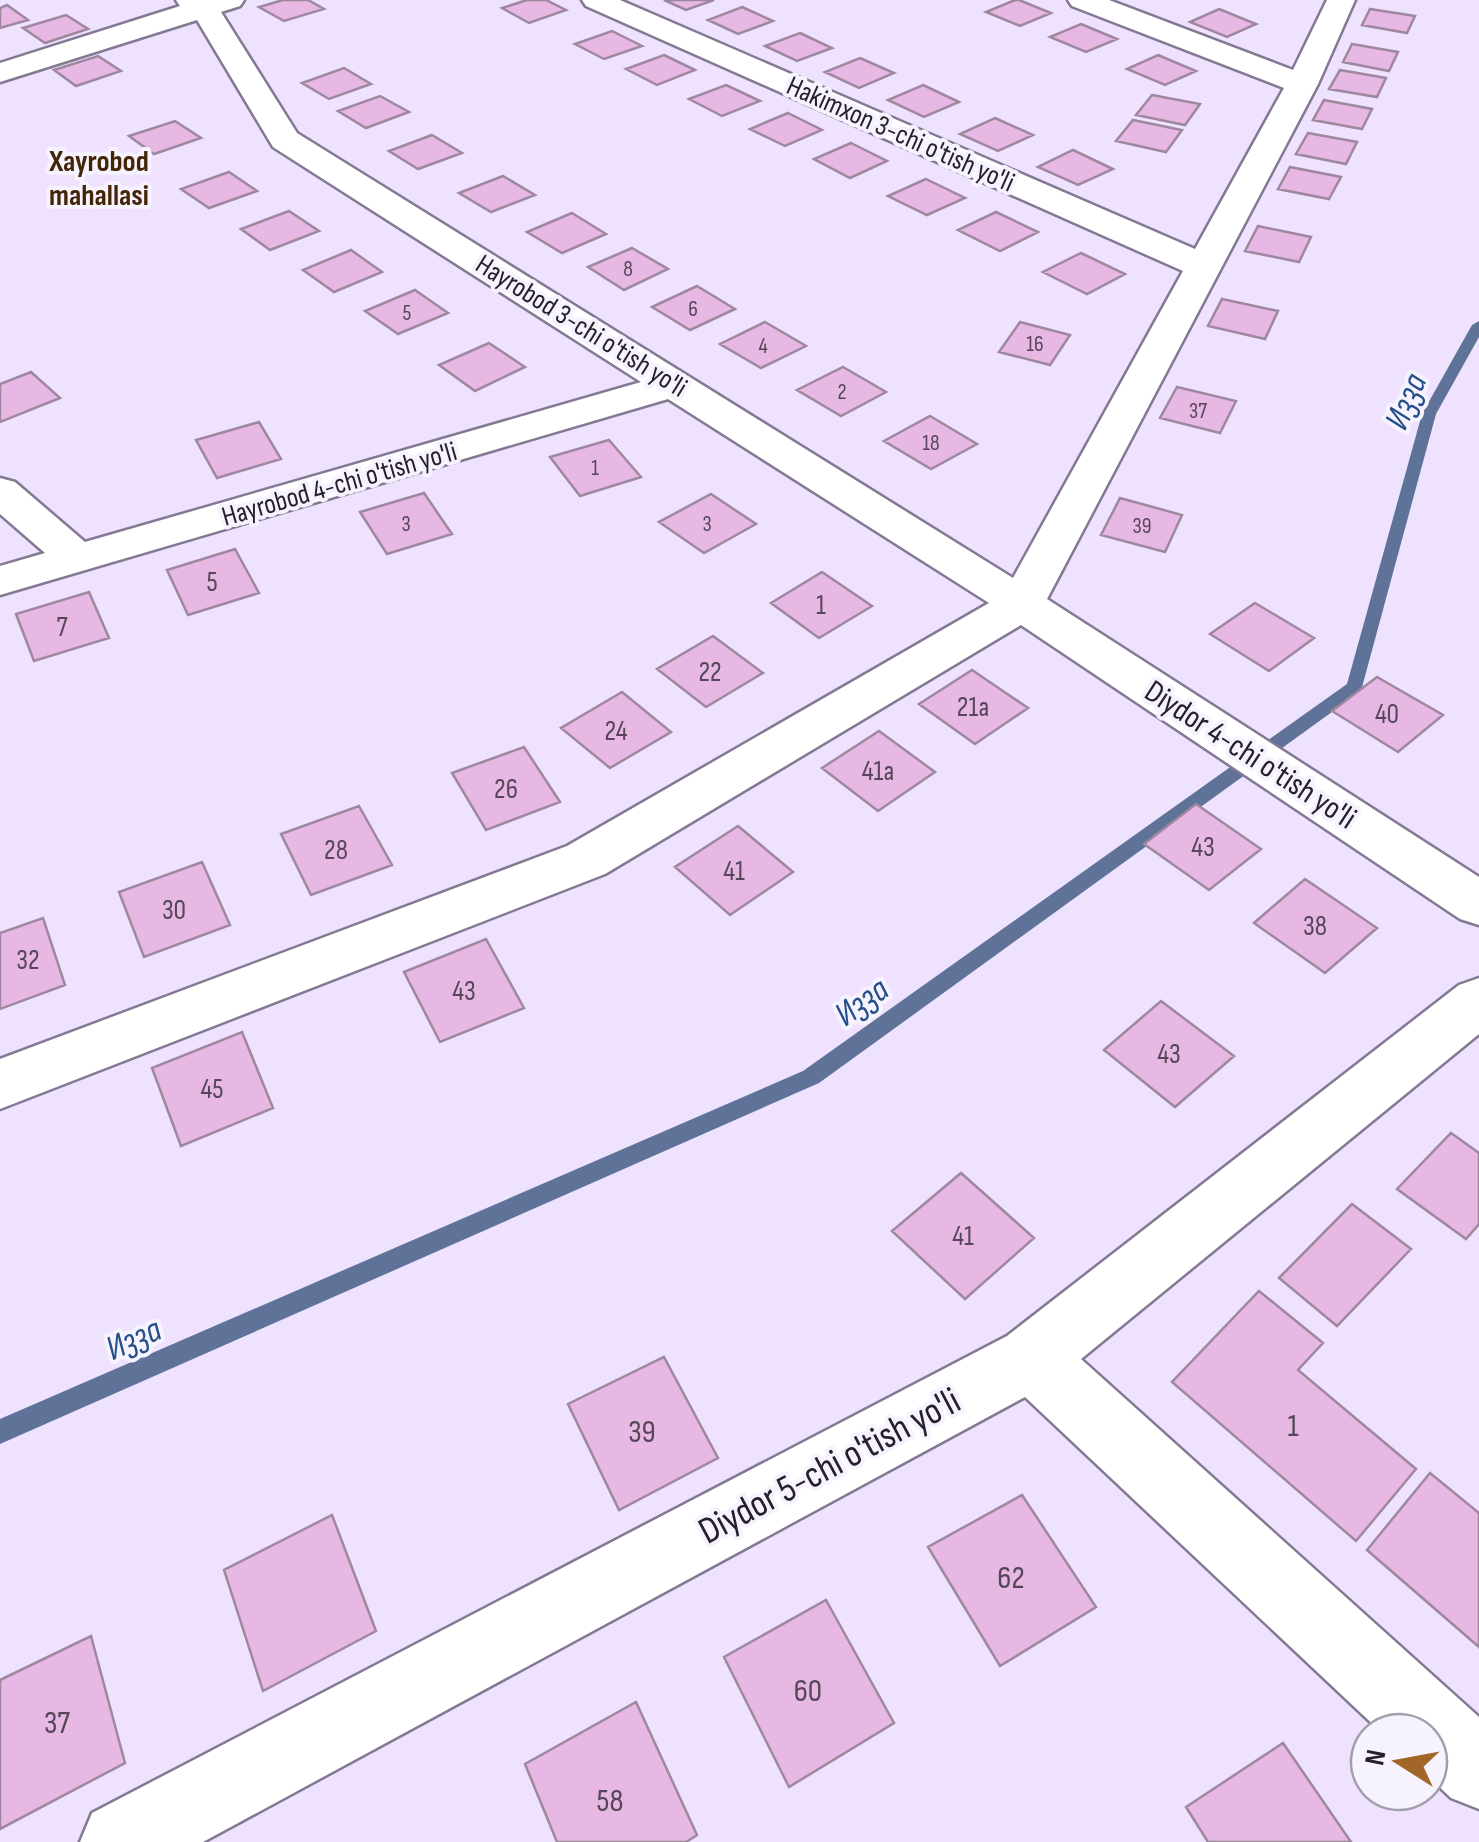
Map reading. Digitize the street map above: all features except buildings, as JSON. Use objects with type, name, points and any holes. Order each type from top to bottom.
[{"type":"street","name":"Hakimxon 3-chi o'tish yo'li","points":[[596,0],[1206,267]]},
{"type":"street","points":[[1082,0],[1302,84]]},
{"type":"street","points":[[0,1084],[586,860],[1022,604],[1206,267],[1302,84],[1341,0]]},
{"type":"street","points":[[0,72],[208,3]]},
{"type":"street","name":"Hayrobod 3-chi o'tish yo'li","points":[[208,3],[285,140],[1022,604]]},
{"type":"street","name":"Hayrobod 4-chi o'tish yo'li","points":[[0,581],[678,384]]},
{"type":"street","points":[[0,492],[78,558]]},
{"type":"street","name":"Diydor 4-chi o'tish yo'li","points":[[1022,604],[1479,904]]},
{"type":"street","name":"Diydor 5-chi o'tish yo'li","points":[[121,1842],[1031,1358],[1479,1001]]},
{"type":"street","points":[[1031,1358],[1479,1770]]},
{"type":"waterway","name":"Изза","points":[[0,1432],[811,1077],[1355,687],[1429,414],[1479,325]]},
{"type":"district","name":"Xayrobod mahallasi","points":[[99,178]]}]
